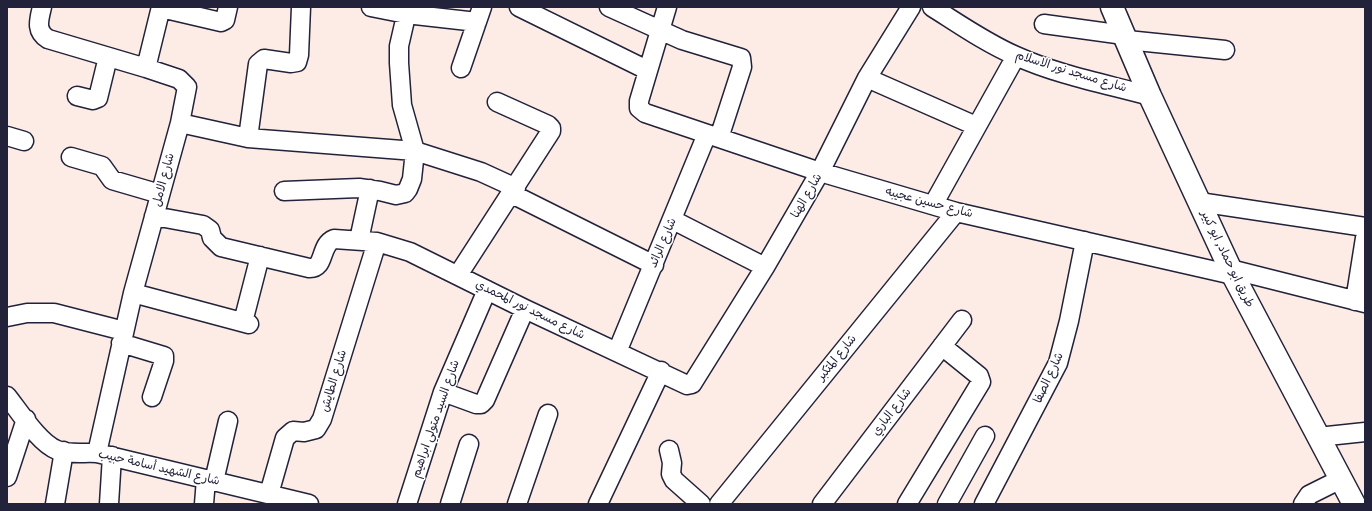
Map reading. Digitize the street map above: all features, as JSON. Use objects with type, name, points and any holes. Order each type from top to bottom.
[{"type":"main road","name":"طريق ابو حماد, ابو كبير","points":[[1112,7],[1150,96],[1231,272],[1354,504]]},
{"type":"street","name":"شارع الامل","points":[[42,7],[38,23],[40,33],[48,39],[179,79],[185,84],[187,91],[180,123],[122,337],[105,455],[109,504]]},
{"type":"street","points":[[146,68],[161,8],[218,22],[225,20],[228,7]]},
{"type":"street","points":[[248,138],[258,64],[264,59],[291,64],[297,62],[299,55],[301,7]]},
{"type":"street","points":[[371,7],[480,15],[461,68]]},
{"type":"street","points":[[519,7],[647,70],[667,7]]},
{"type":"street","points":[[609,7],[659,30]]},
{"type":"street","name":"شارع الهنا","points":[[695,380],[765,267],[820,172],[867,78],[911,7]]},
{"type":"street","name":"شارع مسجد نور الاسلام","points":[[932,7],[995,46],[1016,56],[1044,67],[1150,96]]},
{"type":"street","points":[[284,191],[347,188],[370,189],[396,195],[405,193],[410,184],[414,151],[404,114],[400,86],[399,46],[407,10]]},
{"type":"street","points":[[1044,24],[1125,37],[1225,50]]},
{"type":"street","name":"شارع الرائد","points":[[617,352],[673,220],[713,136],[743,64],[741,58],[682,40],[659,30]]},
{"type":"street","points":[[933,205],[1016,56]]},
{"type":"street","points":[[78,96],[93,100],[98,98],[108,57]]},
{"type":"street","name":"شارع حسين عجيبه","points":[[647,70],[639,101],[639,108],[644,113],[820,172],[956,212],[1231,272],[1360,302]]},
{"type":"street","points":[[867,78],[976,126]]},
{"type":"street","points":[[458,275],[514,191],[551,131],[551,128],[548,125],[497,102]]},
{"type":"street","points":[[180,123],[248,138],[414,151],[481,172],[654,265]]},
{"type":"street","points":[[7,136],[24,140]]},
{"type":"street","points":[[72,157],[98,164],[105,170],[108,177],[112,180],[160,194]]},
{"type":"street","points":[[368,241],[370,189]]},
{"type":"street","points":[[1199,202],[1365,227]]},
{"type":"street","name":"شارع المتكبر","points":[[719,504],[956,212]]},
{"type":"street","points":[[133,294],[246,323],[260,256],[221,246],[212,238],[210,230],[203,225],[154,216]]},
{"type":"street","points":[[673,220],[765,267]]},
{"type":"street","name":"شارع مسجد نور المحمدي","points":[[260,256],[314,268],[319,265],[325,245],[329,240],[339,238],[368,241],[410,252],[525,309],[661,371],[687,385],[692,384],[695,380]]},
{"type":"street","points":[[1360,302],[1365,238]]},
{"type":"street","name":"شارع الطايش","points":[[269,494],[285,438],[293,431],[304,432],[316,429],[322,419],[368,241]]},
{"type":"street","name":"شارع الصفا","points":[[984,504],[1058,363],[1068,328],[1085,241]]},
{"type":"street","name":"شارع السيد متولي ابراهيم","points":[[407,504],[443,392],[487,290]]},
{"type":"street","points":[[443,392],[476,404],[482,404],[525,309]]},
{"type":"street","points":[[7,317],[27,313],[54,313],[122,337],[164,356],[164,361],[152,397]]},
{"type":"street","name":"شارع الباري","points":[[822,504],[962,320]]},
{"type":"street","points":[[907,504],[981,382],[979,376],[942,346]]},
{"type":"street","points":[[598,504],[661,371]]},
{"type":"street","name":"شارع الشهيد أسامة حبيب","points":[[7,396],[50,446],[64,451],[105,455],[269,494],[289,502],[309,504]]},
{"type":"street","points":[[517,504],[548,414]]},
{"type":"street","points":[[9,467],[26,419]]},
{"type":"street","points":[[204,504],[228,421]]},
{"type":"street","points":[[1318,437],[1365,432]]},
{"type":"street","points":[[948,504],[985,436]]},
{"type":"street","points":[[450,504],[469,444]]},
{"type":"street","points":[[669,450],[672,463],[671,474],[674,480],[701,504]]},
{"type":"street","points":[[55,504],[64,451]]},
{"type":"street","points":[[1302,504],[1309,495],[1341,479]]}]
